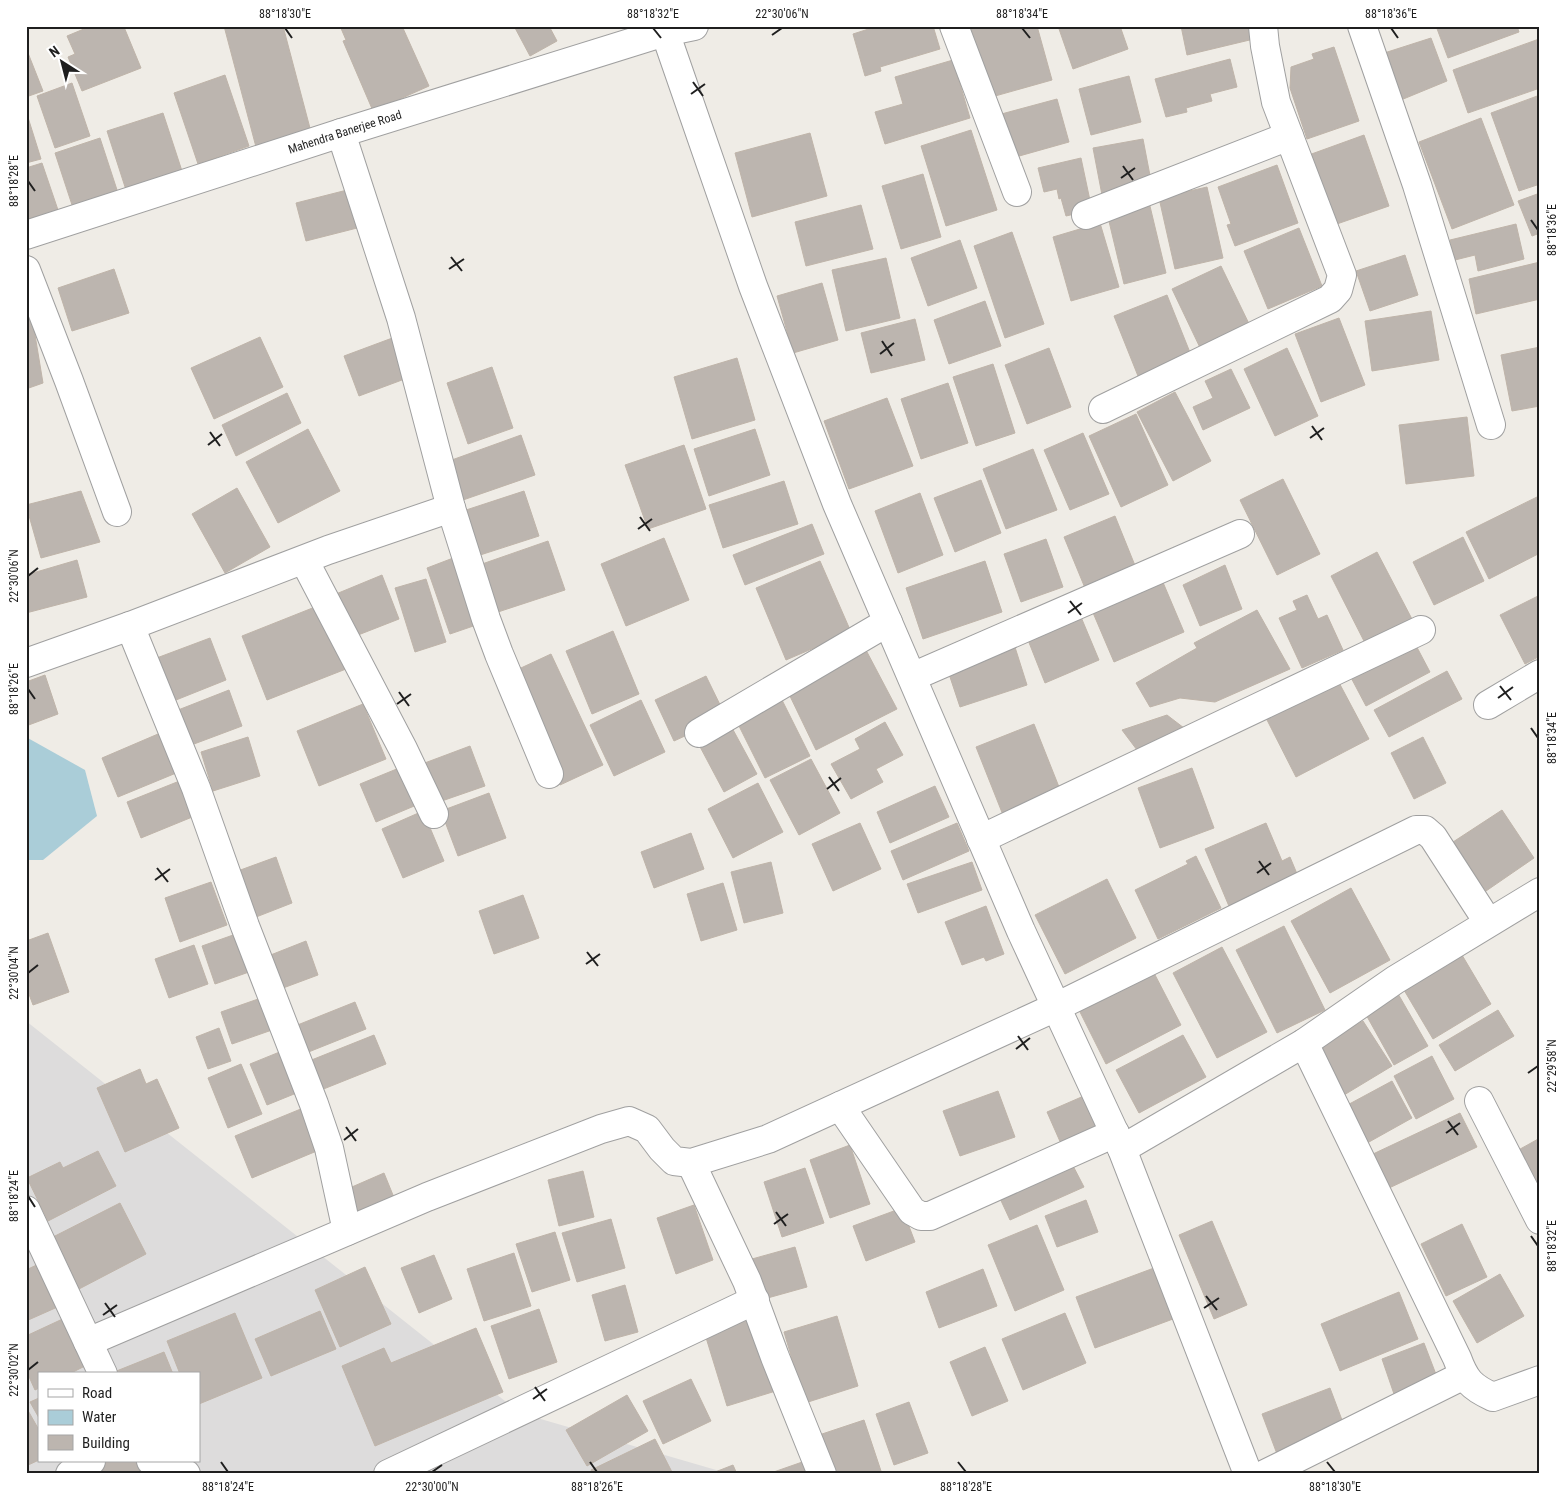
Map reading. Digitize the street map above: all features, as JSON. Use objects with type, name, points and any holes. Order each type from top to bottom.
[{"type":"street","name":"Mahendra Banerjee Road","points":[[26,235],[663,29],[694,26]]},
{"type":"street","points":[[954,26],[1017,192]]},
{"type":"street","points":[[1103,409],[1330,299],[1338,290],[1342,276],[1276,102],[1264,46],[1263,26]]},
{"type":"street","points":[[1362,26],[1417,185],[1491,425]]},
{"type":"street","points":[[663,29],[753,286],[838,504],[1021,931],[1119,1141],[1248,1474]]},
{"type":"street","points":[[341,133],[400,318],[451,508],[492,637],[550,774]]},
{"type":"street","points":[[1086,216],[1288,136]]},
{"type":"street","points":[[26,270],[117,512]]},
{"type":"street","points":[[26,664],[304,560],[451,508]]},
{"type":"street","points":[[912,677],[1240,534]]},
{"type":"street","points":[[304,560],[403,749],[434,814]]},
{"type":"street","points":[[699,733],[888,622]]},
{"type":"street","points":[[130,626],[196,788],[245,926],[314,1104],[329,1148],[347,1231]]},
{"type":"street","points":[[981,838],[1421,630]]},
{"type":"street","points":[[1488,705],[1540,674]]},
{"type":"street","points":[[88,1342],[427,1196],[601,1129],[629,1121],[647,1129],[674,1161],[691,1163],[768,1139],[1056,1007],[1416,830],[1425,830],[1433,837],[1488,922]]},
{"type":"street","points":[[840,1106],[912,1211],[921,1216],[930,1216],[1119,1141],[1304,1043],[1394,980],[1540,892]]},
{"type":"street","points":[[1304,1043],[1464,1375],[1475,1389],[1493,1397],[1540,1380]]},
{"type":"street","points":[[1479,1101],[1540,1220]]},
{"type":"street","points":[[691,1163],[747,1281],[822,1474]]},
{"type":"street","points":[[26,1210],[101,1372]]},
{"type":"street","points":[[388,1474],[754,1300]]},
{"type":"street","points":[[1265,1474],[1464,1375]]},
{"type":"street","points":[[70,1474],[81,1465],[88,1462]]},
{"type":"street","points":[[155,1462],[186,1474]]},
{"type":"shaded area","points":[[26,1021],[520,1413],[730,1474],[26,1474]]},
{"type":"water","points":[[26,737],[85,770],[97,816],[43,860],[26,860]]},
{"type":"building","points":[[91,26],[118,26],[120,29],[124,27],[141,68],[82,91],[68,57],[75,54],[67,36]]},
{"type":"building","points":[[224,26],[283,26],[311,132],[256,147]]},
{"type":"building","points":[[340,26],[402,26],[429,86],[373,111],[343,41],[346,40]]},
{"type":"building","points":[[514,26],[549,26],[557,41],[530,56]]},
{"type":"building","points":[[878,26],[933,26],[940,49],[880,67],[881,71],[865,76],[853,34]]},
{"type":"building","points":[[968,26],[1037,26],[1052,80],[988,98]]},
{"type":"building","points":[[1058,26],[1120,26],[1128,49],[1073,69]]},
{"type":"building","points":[[1181,26],[1255,26],[1258,38],[1187,55]]},
{"type":"building","points":[[1436,26],[1517,26],[1519,32],[1448,58]]},
{"type":"building","points":[[1431,38],[1447,81],[1396,102],[1378,55]]},
{"type":"building","points":[[1539,39],[1540,88],[1468,113],[1453,70]]},
{"type":"building","points":[[1334,47],[1359,121],[1307,139],[1290,88],[1291,67],[1314,59],[1312,54]]},
{"type":"building","points":[[28,53],[43,91],[26,97],[26,54]]},
{"type":"building","points":[[1230,59],[1237,87],[1210,94],[1212,101],[1186,108],[1187,112],[1166,117],[1155,79]]},
{"type":"building","points":[[953,60],[970,118],[885,144],[875,112],[903,104],[895,77]]},
{"type":"building","points":[[225,75],[249,146],[198,164],[174,93]]},
{"type":"building","points":[[1129,76],[1141,122],[1091,135],[1079,89]]},
{"type":"building","points":[[72,83],[90,136],[55,148],[37,96]]},
{"type":"building","points":[[1540,95],[1540,184],[1519,191],[1491,113]]},
{"type":"building","points":[[1057,99],[1069,142],[1005,160],[994,116]]},
{"type":"building","points":[[26,111],[41,159],[26,163]]},
{"type":"building","points":[[163,113],[182,171],[126,190],[107,131]]},
{"type":"building","points":[[1481,118],[1514,205],[1452,229],[1419,142]]},
{"type":"building","points":[[971,130],[997,210],[946,226],[921,146]]},
{"type":"building","points":[[810,133],[827,196],[752,217],[735,153]]},
{"type":"building","points":[[1364,135],[1389,206],[1331,226],[1306,156]]},
{"type":"building","points":[[100,138],[119,196],[74,211],[55,153]]},
{"type":"building","points":[[1143,139],[1152,186],[1102,195],[1093,148]]},
{"type":"building","points":[[1081,158],[1092,210],[1066,216],[1057,189],[1044,192],[1038,168]]},
{"type":"building","points":[[42,163],[58,210],[26,220],[26,168]]},
{"type":"building","points":[[1277,165],[1298,223],[1235,246],[1227,225],[1231,224],[1218,187]]},
{"type":"building","points":[[923,174],[941,237],[901,249],[882,186]]},
{"type":"building","points":[[1207,187],[1223,258],[1175,269],[1159,198]]},
{"type":"building","points":[[355,188],[365,226],[306,241],[296,203]]},
{"type":"building","points":[[1540,193],[1540,233],[1532,236],[1518,201]]},
{"type":"building","points":[[1149,202],[1166,273],[1124,284],[1107,213]]},
{"type":"building","points":[[861,205],[873,249],[806,266],[795,222]]},
{"type":"building","points":[[1100,223],[1119,287],[1071,301],[1053,237]]},
{"type":"building","points":[[1516,224],[1524,259],[1478,271],[1475,255],[1455,260],[1450,240]]},
{"type":"building","points":[[1299,228],[1322,286],[1268,309],[1244,251]]},
{"type":"building","points":[[1012,232],[1044,324],[1005,338],[974,246]]},
{"type":"building","points":[[960,240],[977,288],[928,306],[911,258]]},
{"type":"building","points":[[1405,255],[1418,295],[1370,311],[1356,271]]},
{"type":"building","points":[[886,258],[900,318],[846,331],[832,270]]},
{"type":"building","points":[[1540,262],[1540,299],[1476,314],[1469,279]]},
{"type":"building","points":[[1221,266],[1253,332],[1204,356],[1172,289]]},
{"type":"building","points":[[114,269],[129,313],[72,331],[58,288]]},
{"type":"building","points":[[822,283],[838,340],[793,353],[777,296]]},
{"type":"building","points":[[1167,295],[1193,360],[1140,381],[1114,316]]},
{"type":"building","points":[[985,301],[1001,346],[949,364],[934,320]]},
{"type":"building","points":[[30,305],[43,383],[26,389],[26,306]]},
{"type":"building","points":[[1431,311],[1439,360],[1372,371],[1365,321]]},
{"type":"building","points":[[1339,318],[1365,385],[1321,402],[1295,334]]},
{"type":"building","points":[[915,319],[925,360],[871,373],[861,333]]},
{"type":"building","points":[[260,337],[283,387],[214,419],[191,368]]},
{"type":"building","points":[[395,337],[410,377],[359,396],[344,356]]},
{"type":"building","points":[[1540,347],[1540,406],[1512,411],[1501,355]]},
{"type":"building","points":[[1049,348],[1071,407],[1027,424],[1005,365]]},
{"type":"building","points":[[1287,348],[1318,416],[1275,436],[1244,369]]},
{"type":"building","points":[[737,358],[755,420],[692,439],[674,377]]},
{"type":"building","points":[[993,364],[1015,433],[976,446],[953,377]]},
{"type":"building","points":[[492,367],[513,428],[468,444],[447,383]]},
{"type":"building","points":[[1231,369],[1250,408],[1203,430],[1193,407],[1213,398],[1205,381]]},
{"type":"building","points":[[948,383],[968,443],[921,459],[901,399]]},
{"type":"building","points":[[1175,392],[1211,461],[1173,481],[1137,412]]},
{"type":"building","points":[[287,393],[301,423],[236,456],[222,425]]},
{"type":"building","points":[[887,398],[913,466],[849,489],[824,421]]},
{"type":"building","points":[[1136,414],[1168,485],[1121,507],[1089,436]]},
{"type":"building","points":[[1467,417],[1474,476],[1406,484],[1399,425]]},
{"type":"building","points":[[308,429],[340,491],[278,523],[246,462]]},
{"type":"building","points":[[755,429],[770,475],[709,496],[694,449]]},
{"type":"building","points":[[1083,433],[1109,494],[1070,510],[1044,450]]},
{"type":"building","points":[[521,435],[535,475],[463,500],[449,461]]},
{"type":"building","points":[[684,445],[706,509],[648,529],[625,465]]},
{"type":"building","points":[[1033,449],[1057,510],[1006,529],[983,469]]},
{"type":"building","points":[[1283,479],[1320,554],[1277,575],[1240,500]]},
{"type":"building","points":[[981,480],[1001,533],[955,552],[934,498]]},
{"type":"building","points":[[784,481],[798,524],[723,548],[709,505]]},
{"type":"building","points":[[237,488],[270,547],[225,573],[192,514]]},
{"type":"building","points":[[81,491],[100,542],[41,558],[26,505]]},
{"type":"building","points":[[524,491],[539,536],[474,557],[460,512]]},
{"type":"building","points":[[920,493],[943,555],[898,573],[875,511]]},
{"type":"building","points":[[1539,496],[1540,553],[1489,579],[1466,532]]},
{"type":"building","points":[[1115,516],[1136,568],[1085,588],[1064,537]]},
{"type":"building","points":[[812,524],[824,554],[745,585],[733,555]]},
{"type":"building","points":[[1463,537],[1484,581],[1434,605],[1413,562]]},
{"type":"building","points":[[664,538],[689,600],[626,626],[601,564]]},
{"type":"building","points":[[1046,539],[1063,587],[1021,602],[1004,554]]},
{"type":"building","points":[[548,541],[565,590],[498,612],[482,564]]},
{"type":"building","points":[[1377,552],[1413,621],[1366,645],[1331,576]]},
{"type":"building","points":[[461,555],[485,622],[450,634],[427,568]]},
{"type":"building","points":[[77,560],[87,597],[26,613],[26,575]]},
{"type":"building","points":[[820,561],[851,632],[786,660],[756,588]]},
{"type":"building","points":[[985,561],[1002,612],[923,639],[906,588]]},
{"type":"building","points":[[1225,565],[1242,609],[1200,626],[1183,585]]},
{"type":"building","points":[[382,575],[399,619],[353,637],[336,594]]},
{"type":"building","points":[[426,579],[446,642],[415,652],[395,588]]},
{"type":"building","points":[[1162,580],[1184,632],[1114,662],[1091,608]]},
{"type":"building","points":[[1307,595],[1318,619],[1327,615],[1343,650],[1302,668],[1279,618],[1297,610],[1293,601]]},
{"type":"building","points":[[1540,595],[1540,656],[1525,664],[1500,615]]},
{"type":"building","points":[[320,605],[346,669],[267,700],[242,636]]},
{"type":"building","points":[[1257,610],[1290,669],[1215,702],[1180,698],[1150,707],[1136,683],[1197,648],[1194,643]]},
{"type":"building","points":[[1081,617],[1099,660],[1045,683],[1028,640]]},
{"type":"building","points":[[613,631],[639,694],[592,714],[566,651]]},
{"type":"building","points":[[1411,636],[1430,672],[1366,706],[1347,670]]},
{"type":"building","points":[[210,638],[226,680],[171,702],[154,659]]},
{"type":"building","points":[[1014,644],[1027,685],[960,707],[946,665]]},
{"type":"building","points":[[867,652],[897,709],[816,750],[788,692]]},
{"type":"building","points":[[551,654],[603,765],[560,785],[508,674]]},
{"type":"building","points":[[1447,671],[1462,699],[1389,737],[1374,710]]},
{"type":"building","points":[[45,675],[58,714],[26,726],[26,682]]},
{"type":"building","points":[[706,676],[726,717],[674,741],[655,700]]},
{"type":"building","points":[[1336,677],[1369,739],[1296,777],[1264,714]]},
{"type":"building","points":[[229,690],[242,726],[186,747],[173,712]]},
{"type":"building","points":[[781,698],[810,756],[765,778],[736,720]]},
{"type":"building","points":[[641,700],[665,752],[614,776],[590,725]]},
{"type":"building","points":[[363,704],[386,759],[319,786],[297,731]]},
{"type":"building","points":[[1167,715],[1184,728],[1137,750],[1122,730]]},
{"type":"building","points":[[885,722],[903,755],[876,769],[883,782],[851,799],[831,764],[860,749],[855,739]]},
{"type":"building","points":[[1034,724],[1061,792],[1003,815],[976,747]]},
{"type":"building","points":[[731,726],[757,774],[724,792],[698,743]]},
{"type":"building","points":[[165,731],[181,771],[118,797],[102,758]]},
{"type":"building","points":[[248,737],[260,776],[213,791],[201,752]]},
{"type":"building","points":[[1423,737],[1446,783],[1414,799],[1391,753]]},
{"type":"building","points":[[470,746],[485,786],[436,803],[422,764]]},
{"type":"building","points":[[811,759],[840,813],[799,835],[770,780]]},
{"type":"building","points":[[404,766],[419,804],[376,822],[360,784]]},
{"type":"building","points":[[1192,768],[1214,828],[1160,848],[1138,788]]},
{"type":"building","points":[[187,778],[202,813],[141,838],[127,802]]},
{"type":"building","points":[[758,783],[783,832],[733,858],[708,809]]},
{"type":"building","points":[[935,786],[949,817],[890,843],[877,812]]},
{"type":"building","points":[[489,793],[506,838],[458,856],[441,811]]},
{"type":"building","points":[[1502,810],[1534,858],[1486,891],[1453,842]]},
{"type":"building","points":[[423,811],[444,861],[403,878],[382,829]]},
{"type":"building","points":[[860,823],[881,869],[833,891],[812,844]]},
{"type":"building","points":[[957,823],[969,851],[903,880],[891,851]]},
{"type":"building","points":[[1266,823],[1282,861],[1290,857],[1300,881],[1231,911],[1205,849]]},
{"type":"building","points":[[691,833],[704,869],[654,888],[641,852]]},
{"type":"building","points":[[1196,856],[1221,908],[1158,939],[1135,890],[1188,864],[1186,861]]},
{"type":"building","points":[[276,857],[292,903],[251,919],[235,872]]},
{"type":"building","points":[[771,862],[783,913],[744,923],[731,872]]},
{"type":"building","points":[[972,862],[982,890],[918,913],[907,884]]},
{"type":"building","points":[[1107,879],[1136,938],[1065,974],[1035,915]]},
{"type":"building","points":[[211,882],[227,925],[180,942],[165,898]]},
{"type":"building","points":[[723,883],[737,930],[701,941],[687,894]]},
{"type":"building","points":[[1351,888],[1390,960],[1330,993],[1291,921]]},
{"type":"building","points":[[523,895],[539,938],[494,954],[479,911]]},
{"type":"building","points":[[986,906],[1004,954],[986,961],[984,957],[962,965],[945,922]]},
{"type":"building","points":[[1284,926],[1325,1010],[1277,1033],[1236,950]]},
{"type":"building","points":[[48,933],[69,992],[33,1005],[26,986],[26,934],[29,940]]},
{"type":"building","points":[[236,934],[249,972],[215,984],[202,946]]},
{"type":"building","points":[[306,941],[318,975],[275,991],[263,958]]},
{"type":"building","points":[[194,945],[208,984],[169,998],[155,959]]},
{"type":"building","points":[[1222,947],[1267,1032],[1217,1058],[1173,973]]},
{"type":"building","points":[[1462,955],[1491,1004],[1433,1039],[1404,990]]},
{"type":"building","points":[[1153,971],[1181,1025],[1106,1064],[1079,1010]]},
{"type":"building","points":[[1397,992],[1428,1046],[1394,1065],[1364,1011]]},
{"type":"building","points":[[261,998],[272,1030],[232,1044],[221,1012]]},
{"type":"building","points":[[355,1002],[366,1029],[301,1055],[290,1028]]},
{"type":"building","points":[[1498,1010],[1514,1036],[1455,1071],[1439,1045]]},
{"type":"building","points":[[1363,1021],[1392,1066],[1344,1095],[1316,1049]]},
{"type":"building","points":[[219,1028],[231,1061],[208,1069],[196,1037]]},
{"type":"building","points":[[374,1035],[386,1064],[316,1092],[304,1063]]},
{"type":"building","points":[[1183,1035],[1206,1077],[1139,1113],[1116,1070]]},
{"type":"building","points":[[282,1051],[299,1092],[267,1105],[250,1064]]},
{"type":"building","points":[[1432,1056],[1454,1099],[1416,1119],[1394,1076]]},
{"type":"building","points":[[241,1064],[262,1114],[228,1128],[208,1078]]},
{"type":"building","points":[[140,1069],[146,1084],[157,1079],[179,1128],[125,1152],[97,1088]]},
{"type":"building","points":[[1392,1081],[1412,1118],[1360,1147],[1340,1109]]},
{"type":"building","points":[[998,1091],[1015,1137],[960,1156],[943,1111]]},
{"type":"building","points":[[1093,1092],[1108,1128],[1062,1146],[1047,1112]]},
{"type":"building","points":[[308,1106],[324,1148],[252,1178],[235,1136]]},
{"type":"building","points":[[1460,1113],[1477,1147],[1389,1188],[1373,1154]]},
{"type":"building","points":[[1540,1138],[1540,1204],[1513,1153]]},
{"type":"building","points":[[850,1145],[870,1204],[830,1218],[810,1160]]},
{"type":"building","points":[[98,1151],[116,1186],[48,1221],[27,1178],[60,1162],[63,1168]]},
{"type":"building","points":[[1070,1160],[1084,1187],[1010,1220],[997,1192]]},
{"type":"building","points":[[805,1168],[824,1223],[782,1237],[764,1182]]},
{"type":"building","points":[[583,1171],[594,1217],[559,1226],[548,1180]]},
{"type":"building","points":[[384,1173],[395,1200],[357,1216],[345,1190]]},
{"type":"building","points":[[1086,1200],[1098,1232],[1057,1247],[1045,1216]]},
{"type":"building","points":[[120,1203],[146,1254],[79,1289],[53,1237]]},
{"type":"building","points":[[694,1205],[713,1260],[676,1274],[657,1218]]},
{"type":"building","points":[[902,1208],[915,1242],[866,1261],[853,1226]]},
{"type":"building","points":[[611,1219],[625,1268],[577,1282],[562,1233]]},
{"type":"building","points":[[1212,1221],[1247,1305],[1214,1319],[1179,1235]]},
{"type":"building","points":[[1462,1224],[1487,1277],[1446,1296],[1421,1244]]},
{"type":"building","points":[[1037,1225],[1064,1290],[1015,1311],[988,1245]]},
{"type":"building","points":[[555,1232],[570,1280],[532,1292],[516,1244]]},
{"type":"building","points":[[795,1247],[807,1287],[764,1299],[752,1259]]},
{"type":"building","points":[[514,1253],[531,1306],[484,1321],[467,1269]]},
{"type":"building","points":[[434,1255],[452,1299],[419,1313],[401,1268]]},
{"type":"building","points":[[43,1262],[62,1305],[26,1321],[26,1270]]},
{"type":"building","points":[[365,1267],[391,1324],[340,1347],[315,1290]]},
{"type":"building","points":[[1154,1268],[1173,1319],[1095,1348],[1076,1297]]},
{"type":"building","points":[[983,1269],[997,1306],[939,1328],[926,1292]]},
{"type":"building","points":[[1500,1274],[1524,1316],[1477,1343],[1453,1301]]},
{"type":"building","points":[[625,1285],[638,1332],[605,1341],[592,1295]]},
{"type":"building","points":[[1399,1292],[1418,1339],[1340,1371],[1321,1324]]},
{"type":"building","points":[[539,1309],[557,1362],[509,1379],[491,1326]]},
{"type":"building","points":[[320,1311],[336,1349],[271,1376],[255,1339]]},
{"type":"building","points":[[235,1313],[262,1378],[200,1404],[200,1372],[179,1372],[167,1341]]},
{"type":"building","points":[[1065,1313],[1086,1363],[1023,1390],[1002,1339]]},
{"type":"building","points":[[756,1315],[779,1390],[727,1406],[704,1331]]},
{"type":"building","points":[[69,1316],[91,1363],[73,1372],[38,1372],[38,1388],[35,1390],[26,1370],[26,1336]]},
{"type":"building","points":[[837,1316],[858,1386],[805,1403],[784,1332]]},
{"type":"building","points":[[476,1328],[503,1392],[375,1446],[342,1366],[384,1348],[391,1363]]},
{"type":"building","points":[[1424,1343],[1437,1377],[1394,1394],[1382,1359]]},
{"type":"building","points":[[985,1347],[1008,1401],[972,1416],[950,1362]]},
{"type":"building","points":[[164,1352],[172,1372],[114,1372]]},
{"type":"building","points":[[691,1379],[711,1421],[663,1444],[643,1401]]},
{"type":"building","points":[[1330,1388],[1345,1428],[1277,1454],[1262,1414]]},
{"type":"building","points":[[627,1395],[648,1431],[587,1466],[566,1430]]},
{"type":"building","points":[[38,1398],[38,1416],[30,1402]]},
{"type":"building","points":[[909,1402],[928,1453],[894,1465],[876,1414]]},
{"type":"building","points":[[26,1407],[38,1428],[38,1460],[26,1466]]},
{"type":"building","points":[[864,1420],[882,1474],[832,1474],[819,1435]]},
{"type":"building","points":[[655,1439],[673,1474],[593,1474],[591,1470]]},
{"type":"building","points":[[808,1460],[813,1474],[768,1474]]},
{"type":"building","points":[[106,1462],[137,1462],[143,1474],[85,1474]]},
{"type":"building","points":[[733,1465],[737,1474],[710,1474]]}]
